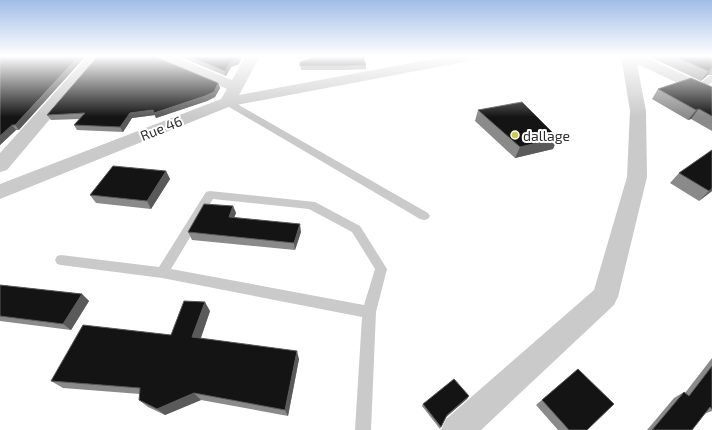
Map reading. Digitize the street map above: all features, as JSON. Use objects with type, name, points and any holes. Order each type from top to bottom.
[{"type":"street","points":[[0,165],[78,76]]},
{"type":"street","points":[[209,76],[237,87]]},
{"type":"street","points":[[227,102],[243,76]]},
{"type":"street","name":"Rue 46","points":[[0,192],[227,102],[366,76]]},
{"type":"street","points":[[457,430],[605,297],[637,178],[638,111],[632,76]]},
{"type":"street","points":[[674,76],[706,91]]},
{"type":"lane","points":[[706,91],[712,78]]},
{"type":"lane","points":[[227,102],[424,216]]},
{"type":"lane","points":[[162,273],[210,195],[311,205],[356,229],[381,269],[370,312],[363,430]]},
{"type":"lane","points":[[60,260],[162,273],[370,312]]},
{"type":"building","points":[[0,76],[60,76],[15,125],[12,125],[0,136]]},
{"type":"building","points":[[81,76],[201,76],[218,83],[214,92],[205,96],[154,113],[153,110],[130,113],[120,127],[74,125],[85,113],[47,115]]},
{"type":"building","points":[[691,78],[712,87],[712,116],[699,109],[696,110],[658,89]]},
{"type":"building","points":[[522,102],[558,138],[520,147],[478,110]]},
{"type":"building","points":[[712,150],[712,188],[709,191],[679,173]]},
{"type":"building","points":[[113,166],[166,171],[147,201],[90,195]]},
{"type":"building","points":[[204,204],[233,206],[229,217],[300,224],[294,243],[188,232]]},
{"type":"building","points":[[0,285],[82,294],[63,324],[0,316]]},
{"type":"building","points":[[184,301],[205,302],[192,337],[297,351],[285,410],[194,393],[157,409],[139,400],[140,388],[51,381],[83,325],[171,335]]},
{"type":"building","points":[[712,366],[712,409],[710,407],[692,430],[652,430],[684,392],[689,396]]},
{"type":"building","points":[[578,369],[614,404],[587,430],[569,430],[542,400]]},
{"type":"building","points":[[454,379],[469,396],[447,415],[441,427],[423,404]]},
{"type":"place","name":"dallage","points":[[515,135]]}]
